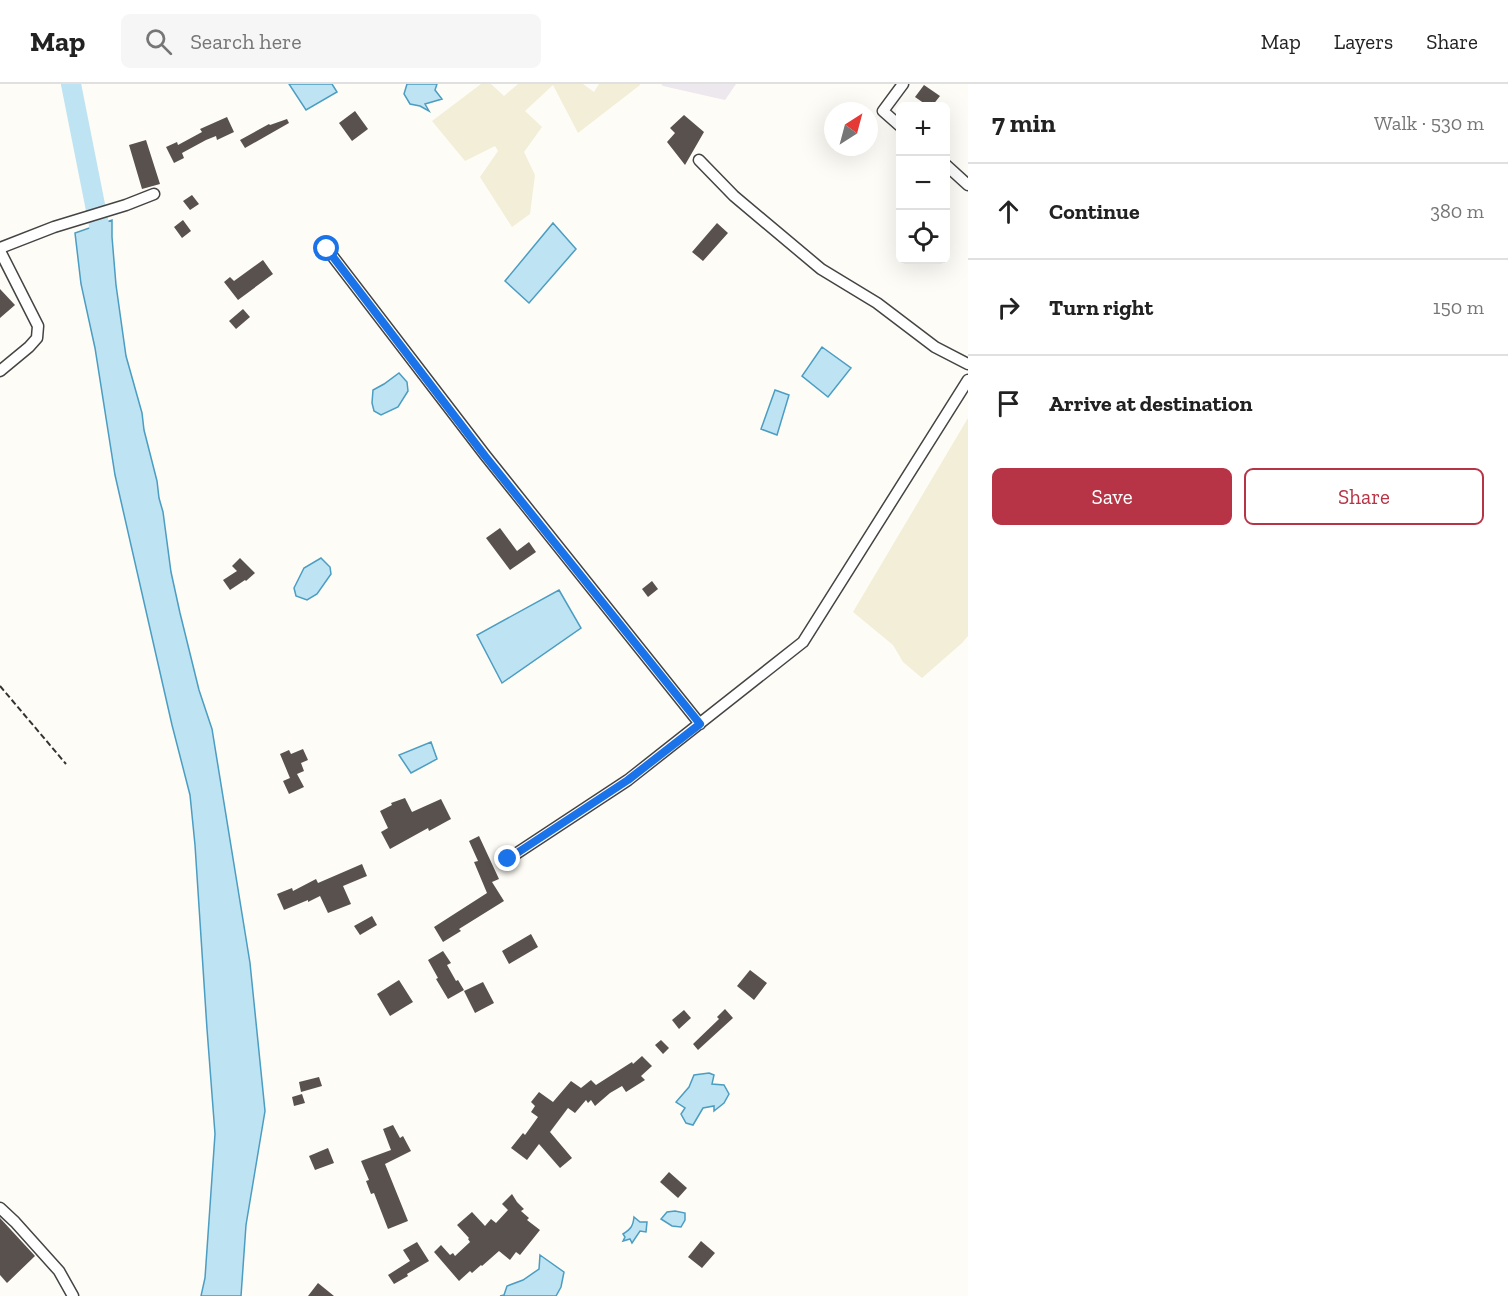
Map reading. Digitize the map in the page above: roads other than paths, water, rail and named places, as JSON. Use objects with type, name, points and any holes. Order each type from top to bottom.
[{"type":"street","points":[[896,122],[883,111],[903,84]]},
{"type":"street","points":[[699,160],[734,196],[821,269],[877,303],[935,347],[968,364]]},
{"type":"street","points":[[950,169],[968,185]]},
{"type":"street","points":[[0,371],[37,338],[38,326],[0,249],[54,227],[154,194]]},
{"type":"street","points":[[327,249],[485,456],[700,724]]},
{"type":"street","points":[[508,859],[628,780],[803,642],[968,380]]},
{"type":"street","points":[[0,1208],[59,1271],[73,1296]]},
{"type":"water","points":[[289,84],[332,84],[337,92],[306,110]]},
{"type":"water","points":[[407,84],[437,84],[435,90],[442,99],[425,104],[429,111],[410,104],[404,94]]},
{"type":"water","points":[[112,220],[116,285],[126,356],[142,413],[157,481],[171,572],[180,613],[199,690],[212,729],[250,963],[265,1111],[246,1225],[241,1296],[201,1296],[205,1278],[215,1134],[190,795],[115,475],[95,348],[81,284],[75,233]]},
{"type":"water","points":[[553,223],[576,249],[529,303],[505,281]]},
{"type":"water","points":[[822,347],[851,368],[828,397],[802,376]]},
{"type":"water","points":[[399,373],[407,382],[408,391],[398,407],[381,415],[374,411],[373,390]]},
{"type":"water","points":[[775,390],[789,395],[777,435],[761,429]]},
{"type":"water","points":[[321,558],[330,567],[331,574],[317,594],[307,600],[296,596],[294,588],[304,568]]},
{"type":"water","points":[[559,590],[581,628],[502,683],[477,635]]},
{"type":"water","points":[[431,742],[437,759],[411,773],[399,755]]},
{"type":"water","points":[[709,1073],[714,1075],[712,1084],[724,1085],[729,1094],[724,1103],[714,1111],[714,1106],[703,1108],[693,1125],[686,1123],[681,1114],[685,1108],[676,1102],[689,1087],[694,1075]]},
{"type":"water","points":[[667,1212],[685,1213],[685,1220],[681,1227],[672,1226],[661,1219]]},
{"type":"water","points":[[634,1217],[640,1222],[647,1222],[646,1232],[640,1231],[632,1243],[630,1239],[623,1241],[625,1237],[623,1234],[631,1227]]},
{"type":"water","points":[[540,1255],[564,1272],[561,1287],[556,1296],[500,1296],[504,1295],[507,1286],[523,1280],[539,1269]]},
{"type":"waterway","points":[[71,84],[99,225],[101,250]]}]
